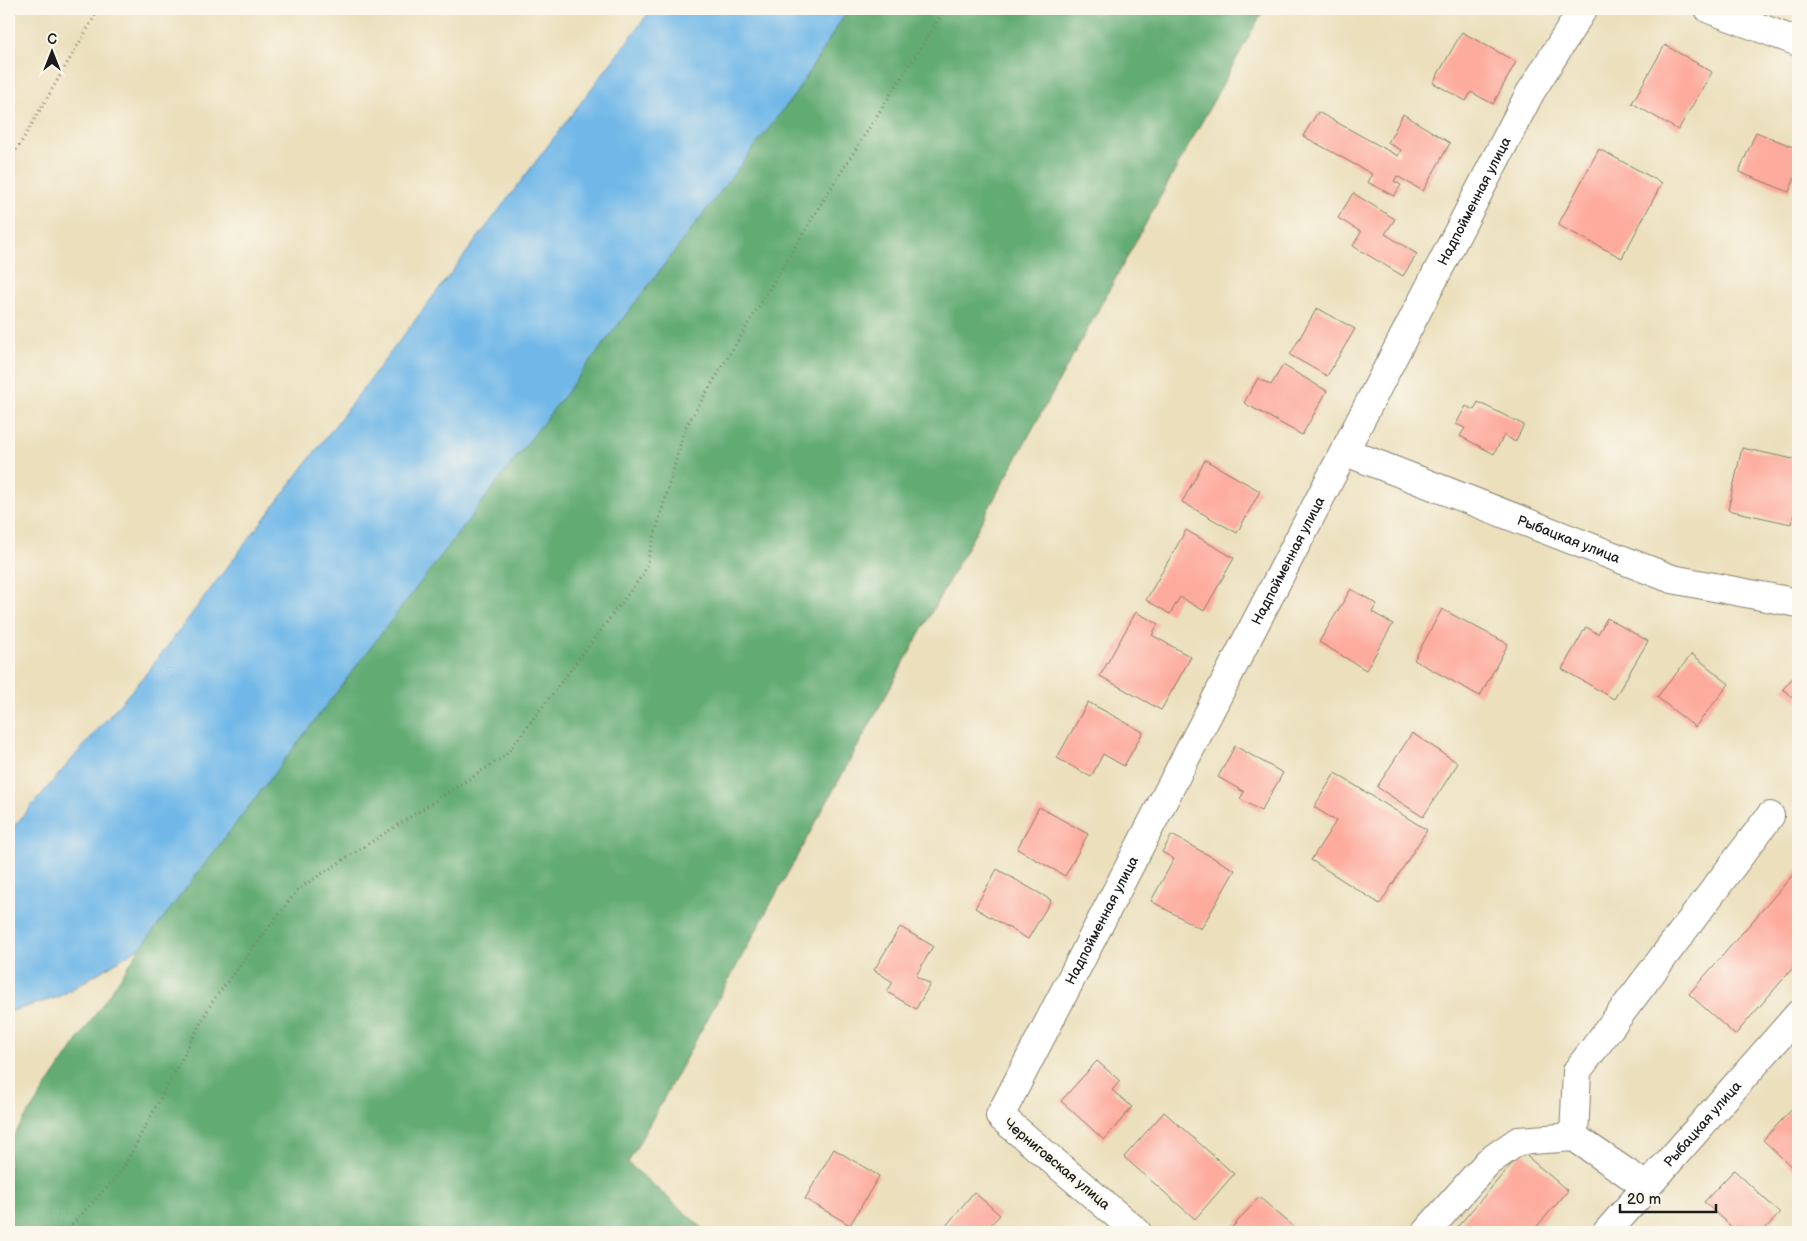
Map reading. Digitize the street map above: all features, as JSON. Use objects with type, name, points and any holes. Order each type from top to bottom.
[{"type":"street","name":"Надпойменная улица","points":[[1000,1116],[1346,452],[1530,93],[1583,9]]},
{"type":"street","points":[[1709,9],[1798,42]]},
{"type":"street","name":"Рыбацкая улица","points":[[1346,452],[1672,579],[1798,603]]},
{"type":"street","points":[[1574,1137],[1577,1071],[1770,816]]},
{"type":"street","name":"Рыбацкая улица","points":[[1607,1232],[1798,1015]]},
{"type":"street","name":"Черниговская улица","points":[[1000,1116],[1137,1232]]},
{"type":"street","points":[[1426,1232],[1488,1162],[1518,1141],[1574,1137],[1646,1186]]},
{"type":"path","points":[[9,163],[100,9]]},
{"type":"path","points":[[65,1232],[121,1172],[212,1002],[298,889],[505,756],[644,573],[685,428],[824,199],[945,9]]},
{"type":"green space","points":[[848,9],[1264,9],[628,1163],[707,1232],[9,1232],[9,1142],[141,947],[796,93]]},
{"type":"water","points":[[652,9],[848,9],[796,93],[141,947],[59,997],[9,1012],[9,832],[146,674]]},
{"type":"building","points":[[1462,32],[1516,62],[1493,104],[1471,92],[1466,101],[1433,83]]},
{"type":"building","points":[[1665,45],[1712,72],[1678,130],[1632,103]]},
{"type":"building","points":[[1318,112],[1398,156],[1401,150],[1388,143],[1403,114],[1450,143],[1423,191],[1397,176],[1394,181],[1401,185],[1394,196],[1367,182],[1372,174],[1303,136]]},
{"type":"building","points":[[1756,132],[1798,149],[1798,170],[1789,192],[1739,172]]},
{"type":"building","points":[[1599,149],[1662,183],[1622,258],[1558,225]]},
{"type":"building","points":[[1353,193],[1395,219],[1385,234],[1417,254],[1403,276],[1353,246],[1361,232],[1338,218]]},
{"type":"building","points":[[1317,308],[1355,329],[1327,376],[1290,355]]},
{"type":"building","points":[[1283,365],[1327,391],[1302,435],[1244,403],[1258,378],[1271,385]]},
{"type":"building","points":[[1478,402],[1524,425],[1515,442],[1504,435],[1494,454],[1460,436],[1465,428],[1456,424],[1466,406],[1474,410]]},
{"type":"building","points":[[1742,448],[1798,460],[1798,514],[1794,514],[1791,524],[1728,510]]},
{"type":"building","points":[[1205,460],[1260,491],[1237,533],[1182,502]]},
{"type":"building","points":[[1186,530],[1234,558],[1204,611],[1180,597],[1170,614],[1146,600]]},
{"type":"building","points":[[1351,589],[1377,604],[1372,612],[1393,624],[1366,670],[1319,642]]},
{"type":"building","points":[[1442,609],[1508,644],[1480,696],[1414,660]]},
{"type":"building","points":[[1136,612],[1158,624],[1152,635],[1191,657],[1161,710],[1100,676]]},
{"type":"building","points":[[1607,618],[1648,641],[1614,699],[1562,669],[1586,627],[1598,634]]},
{"type":"building","points":[[1692,654],[1729,684],[1695,727],[1657,697]]},
{"type":"building","points":[[1798,672],[1798,702],[1783,689]]},
{"type":"building","points":[[1088,702],[1143,732],[1124,766],[1103,754],[1091,777],[1057,758]]},
{"type":"building","points":[[1412,733],[1458,763],[1423,817],[1377,787]]},
{"type":"building","points":[[1235,746],[1283,773],[1261,811],[1240,799],[1244,792],[1218,777]]},
{"type":"building","points":[[1335,773],[1427,830],[1380,904],[1311,860],[1336,821],[1314,807]]},
{"type":"building","points":[[1039,807],[1088,834],[1065,876],[1017,849]]},
{"type":"building","points":[[1172,835],[1235,870],[1201,929],[1151,901],[1174,859],[1162,852]]},
{"type":"building","points":[[997,869],[1051,900],[1028,939],[975,908]]},
{"type":"building","points":[[1798,869],[1798,962],[1735,1035],[1689,994]]},
{"type":"building","points":[[900,927],[933,946],[916,976],[930,984],[916,1009],[887,992],[893,982],[874,970]]},
{"type":"building","points":[[1097,1061],[1120,1081],[1112,1090],[1132,1107],[1104,1140],[1061,1101]]},
{"type":"building","points":[[1798,1103],[1798,1173],[1763,1140]]},
{"type":"building","points":[[1164,1112],[1234,1174],[1195,1219],[1124,1157]]},
{"type":"building","points":[[834,1149],[879,1176],[850,1225],[805,1199]]},
{"type":"building","points":[[1522,1152],[1568,1191],[1532,1232],[1453,1232]]},
{"type":"building","points":[[1734,1170],[1780,1213],[1762,1232],[1737,1232],[1704,1202]]},
{"type":"building","points":[[974,1192],[1000,1215],[984,1232],[941,1232]]},
{"type":"building","points":[[1259,1197],[1294,1227],[1300,1232],[1228,1232]]}]
